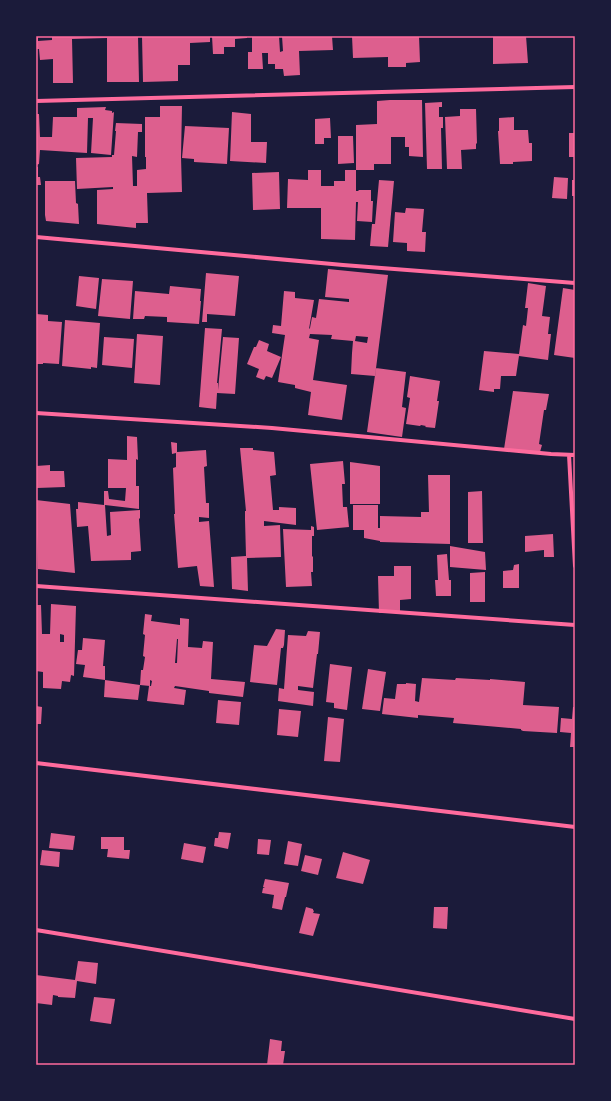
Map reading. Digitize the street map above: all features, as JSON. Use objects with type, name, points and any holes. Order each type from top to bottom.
[{"type":"street","points":[[36,101],[575,87]]},
{"type":"street","points":[[36,237],[343,265],[575,283]]},
{"type":"street","points":[[36,412],[272,428],[550,454],[575,455]]},
{"type":"street","points":[[569,455],[575,566]]},
{"type":"street","points":[[36,586],[575,625]]},
{"type":"street","points":[[36,763],[575,827]]},
{"type":"street","points":[[36,930],[575,1019]]},
{"type":"building","points":[[36,36],[38,36],[38,41],[52,40],[52,36],[138,36],[139,82],[107,82],[107,38],[72,39],[73,83],[53,83],[53,59],[40,60],[39,49],[36,49]]},
{"type":"building","points":[[142,36],[210,36],[210,42],[190,43],[190,65],[178,65],[178,81],[143,82]]},
{"type":"building","points":[[212,36],[247,36],[247,38],[235,39],[235,47],[224,47],[224,54],[213,54]]},
{"type":"building","points":[[252,36],[279,36],[280,52],[283,51],[282,36],[332,36],[333,50],[299,51],[300,75],[284,76],[283,69],[275,69],[275,64],[268,64],[268,53],[262,53],[263,69],[248,69],[248,52],[252,52]]},
{"type":"building","points":[[352,36],[419,36],[420,62],[406,63],[406,67],[388,67],[388,57],[353,58]]},
{"type":"building","points":[[493,36],[526,36],[528,63],[493,64]]},
{"type":"building","points":[[422,100],[423,157],[409,156],[409,147],[405,147],[405,137],[391,137],[391,164],[374,164],[374,170],[356,170],[356,125],[377,124],[377,101]]},
{"type":"building","points":[[442,102],[442,107],[439,107],[439,117],[443,117],[443,128],[441,128],[442,169],[427,169],[425,103]]},
{"type":"building","points":[[160,106],[182,106],[182,192],[147,193],[148,223],[136,223],[136,228],[97,224],[97,190],[113,189],[113,187],[77,189],[76,158],[112,157],[112,155],[114,155],[116,123],[142,124],[142,132],[138,132],[137,157],[132,156],[133,186],[137,186],[137,170],[146,169],[145,117],[160,117]]},
{"type":"building","points":[[106,107],[105,110],[112,111],[112,113],[114,112],[111,155],[91,153],[93,118],[88,118],[87,153],[40,150],[39,164],[36,165],[36,114],[39,114],[40,137],[52,137],[53,117],[77,117],[77,108]]},
{"type":"building","points":[[460,109],[476,109],[476,149],[461,150],[462,169],[447,169],[445,117],[460,116]]},
{"type":"building","points":[[232,112],[251,114],[251,142],[267,142],[266,163],[230,161]]},
{"type":"building","points":[[514,117],[514,130],[528,130],[529,143],[532,143],[532,161],[513,162],[513,164],[500,164],[498,131],[499,118]]},
{"type":"building","points":[[330,118],[331,138],[324,138],[324,144],[315,144],[315,119]]},
{"type":"building","points":[[185,126],[229,128],[227,164],[194,162],[194,159],[182,158]]},
{"type":"building","points":[[569,133],[575,133],[575,157],[569,157]]},
{"type":"building","points":[[338,136],[353,136],[354,163],[338,164]]},
{"type":"building","points":[[36,167],[38,167],[38,177],[40,177],[41,185],[36,185]]},
{"type":"building","points":[[308,170],[321,170],[321,186],[334,186],[334,181],[345,181],[345,170],[356,170],[356,191],[371,190],[371,201],[373,201],[372,222],[357,221],[358,202],[356,202],[355,240],[321,239],[321,208],[287,208],[288,179],[308,180]]},
{"type":"building","points":[[279,172],[280,209],[253,210],[252,173]]},
{"type":"building","points":[[554,177],[568,178],[567,199],[552,198]]},
{"type":"building","points":[[379,180],[394,181],[388,247],[370,246],[372,224],[375,224]]},
{"type":"building","points":[[572,180],[575,180],[575,196],[572,196]]},
{"type":"building","points":[[45,181],[75,181],[79,224],[46,221]]},
{"type":"building","points":[[406,208],[424,209],[422,232],[426,232],[425,252],[407,251],[407,243],[393,242],[395,212],[405,213]]},
{"type":"building","points":[[328,269],[388,275],[375,376],[351,374],[353,341],[331,339],[332,335],[310,334],[309,338],[319,340],[313,380],[347,385],[342,420],[308,415],[311,392],[295,388],[295,385],[278,382],[285,335],[272,333],[273,325],[281,326],[284,291],[295,292],[295,298],[314,300],[309,329],[312,317],[316,318],[319,299],[349,302],[349,299],[325,297]],"holes":[[[356,336],[368,337],[367,343],[355,341]]]},
{"type":"building","points":[[206,273],[239,276],[235,316],[207,314],[207,322],[202,322]]},
{"type":"building","points":[[79,276],[99,278],[96,309],[76,306]]},
{"type":"building","points":[[102,279],[133,281],[130,319],[98,316]]},
{"type":"building","points":[[528,283],[546,286],[542,316],[550,317],[548,334],[551,334],[548,360],[519,356],[516,376],[501,376],[500,389],[494,389],[494,392],[479,390],[484,351],[519,354],[523,325],[526,326],[528,308],[525,308]]},
{"type":"building","points":[[170,286],[201,289],[199,324],[167,322],[167,317],[145,316],[144,319],[133,319],[135,291],[169,294]]},
{"type":"building","points":[[563,288],[575,290],[575,358],[554,355]]},
{"type":"building","points":[[36,314],[48,315],[48,321],[62,322],[59,364],[36,364]]},
{"type":"building","points":[[65,320],[100,323],[97,368],[91,367],[91,369],[62,366]]},
{"type":"building","points":[[205,328],[222,329],[217,383],[218,390],[223,337],[239,338],[235,394],[217,393],[216,409],[199,407]]},
{"type":"building","points":[[137,334],[163,336],[160,385],[134,383]]},
{"type":"building","points":[[104,337],[134,339],[132,368],[102,365]]},
{"type":"building","points":[[259,340],[269,344],[267,351],[281,357],[272,378],[266,376],[264,380],[256,377],[259,369],[247,364],[254,347],[256,347]]},
{"type":"building","points":[[376,368],[406,372],[402,407],[406,408],[402,437],[367,432]]},
{"type":"building","points":[[410,376],[440,381],[435,428],[406,424],[410,398],[407,397]]},
{"type":"building","points":[[513,391],[549,394],[546,410],[544,410],[539,444],[542,445],[540,452],[504,449]]},
{"type":"building","points":[[127,436],[137,437],[138,460],[136,459],[136,486],[139,486],[139,509],[105,505],[107,536],[111,535],[110,512],[140,510],[139,519],[141,551],[131,552],[131,560],[91,561],[88,526],[77,527],[76,509],[78,509],[78,502],[104,505],[104,491],[108,491],[109,499],[125,501],[126,488],[108,488],[108,459],[127,460]]},
{"type":"building","points":[[171,442],[177,443],[177,452],[206,450],[207,466],[204,467],[206,503],[209,503],[209,518],[199,517],[199,522],[209,521],[214,587],[200,586],[197,566],[178,568],[174,514],[173,468],[176,467],[176,453],[172,454]]},
{"type":"building","points":[[240,448],[253,448],[253,450],[274,452],[276,475],[270,476],[273,510],[279,510],[279,507],[296,508],[296,525],[264,521],[264,526],[280,525],[281,557],[247,558],[248,591],[232,589],[231,557],[246,556],[246,511]]},
{"type":"building","points":[[343,461],[345,484],[342,484],[343,507],[347,507],[349,527],[317,530],[310,464]]},
{"type":"building","points":[[350,462],[380,466],[380,504],[350,504]]},
{"type":"building","points":[[50,465],[50,471],[64,471],[65,487],[37,488],[36,466]]},
{"type":"building","points":[[428,475],[450,475],[450,544],[380,542],[364,538],[364,530],[353,530],[353,505],[378,505],[378,528],[380,528],[380,516],[421,517],[421,512],[429,512]]},
{"type":"building","points":[[482,491],[483,543],[468,543],[468,492]]},
{"type":"building","points":[[36,500],[70,504],[75,573],[38,569]]},
{"type":"building","points":[[311,526],[314,527],[314,536],[312,536],[312,586],[286,587],[283,529],[311,530]]},
{"type":"building","points":[[553,534],[554,557],[544,557],[544,550],[525,552],[525,536]]},
{"type":"building","points":[[450,546],[485,552],[486,570],[450,567]]},
{"type":"building","points":[[447,554],[449,580],[451,580],[451,596],[436,596],[435,580],[438,580],[437,555]]},
{"type":"building","points":[[519,564],[519,588],[503,588],[503,571],[513,570],[514,565]]},
{"type":"building","points":[[394,566],[411,566],[411,599],[400,600],[400,611],[379,613],[378,576],[394,576]]},
{"type":"building","points":[[485,572],[485,602],[470,602],[470,573]]},
{"type":"building","points":[[51,604],[76,606],[74,676],[71,675],[70,682],[62,681],[61,689],[43,688],[43,672],[36,671],[36,605],[41,605],[42,634],[50,634]],"holes":[[[60,634],[64,635],[64,642],[60,642]]]},
{"type":"building","points":[[145,614],[152,615],[151,621],[180,625],[180,618],[189,619],[188,647],[202,648],[203,641],[213,642],[211,679],[245,682],[243,697],[209,693],[209,691],[175,686],[174,688],[186,690],[184,705],[147,701],[150,686],[140,685],[141,670],[143,670],[145,657],[143,656],[145,635],[143,634]],"holes":[[[177,639],[177,663],[175,663]]]},
{"type":"building","points":[[276,629],[285,630],[284,645],[283,648],[281,648],[277,685],[250,682],[254,645],[267,646]]},
{"type":"building","points":[[308,631],[320,632],[313,688],[298,686],[298,690],[314,692],[313,706],[278,701],[279,688],[284,689],[288,635],[306,636]]},
{"type":"building","points":[[83,638],[105,640],[103,666],[105,666],[105,680],[83,677],[85,665],[76,664],[78,650],[82,650]]},
{"type":"building","points":[[330,664],[352,667],[347,710],[334,708],[334,703],[326,702]]},
{"type":"building","points":[[368,669],[386,672],[380,711],[362,709]]},
{"type":"building","points":[[422,678],[455,680],[456,678],[490,679],[525,682],[523,705],[559,707],[557,733],[523,731],[521,729],[453,723],[454,718],[418,715],[418,718],[382,714],[384,698],[395,699],[397,684],[416,684],[415,701],[419,702]]},
{"type":"building","points":[[105,680],[140,685],[138,700],[104,697]]},
{"type":"building","points":[[218,700],[241,702],[239,725],[216,723]]},
{"type":"building","points":[[36,706],[42,707],[41,724],[36,724]]},
{"type":"building","points":[[573,707],[575,707],[575,747],[570,747],[571,733],[560,732],[561,718],[572,719]]},
{"type":"building","points":[[279,709],[301,711],[298,737],[277,735]]},
{"type":"building","points":[[328,717],[344,719],[340,762],[324,761]]},
{"type":"building","points":[[219,832],[231,833],[228,849],[214,846],[215,838],[218,838]]},
{"type":"building","points":[[51,833],[75,836],[73,850],[49,848]]},
{"type":"building","points":[[101,837],[124,837],[124,850],[130,850],[129,859],[107,857],[108,849],[101,849]]},
{"type":"building","points":[[258,839],[271,840],[269,855],[257,854]]},
{"type":"building","points":[[288,841],[302,844],[298,866],[284,864]]},
{"type":"building","points":[[184,843],[206,847],[203,863],[181,859]]},
{"type":"building","points":[[42,850],[60,852],[59,867],[40,865]]},
{"type":"building","points":[[343,852],[370,860],[363,884],[336,878]]},
{"type":"building","points":[[305,855],[322,859],[318,875],[301,871]]},
{"type":"building","points":[[265,879],[289,883],[282,910],[272,908],[274,895],[262,893],[263,888],[265,888],[263,887]]},
{"type":"building","points":[[306,907],[313,909],[313,913],[320,914],[313,936],[299,933]]},
{"type":"building","points":[[434,907],[448,907],[447,929],[433,928]]},
{"type":"building","points":[[78,961],[98,963],[96,984],[77,981],[75,998],[58,997],[53,995],[52,1005],[36,1003],[36,975],[75,980]]},
{"type":"building","points":[[94,997],[115,999],[111,1024],[90,1021]]},
{"type":"building","points":[[270,1039],[282,1041],[281,1051],[285,1051],[283,1065],[267,1065]]}]
